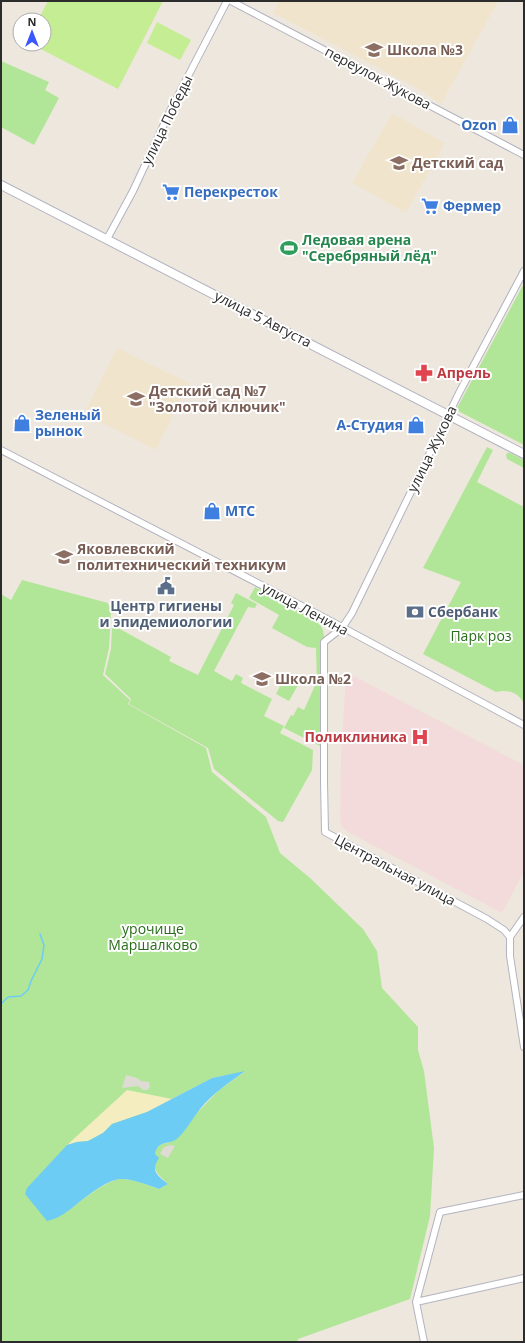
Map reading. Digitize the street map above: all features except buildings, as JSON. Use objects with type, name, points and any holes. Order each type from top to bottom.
[{"type":"street","name":"улица Победы","points":[[107,239],[133,191],[172,107],[227,1]]},
{"type":"street","name":"переулок Жукова","points":[[231,1],[524,155]]},
{"type":"street","name":"улица 5 Августа","points":[[1,185],[524,454]]},
{"type":"street","name":"улица Жукова","points":[[342,628],[352,613],[448,415],[524,271]]},
{"type":"street","name":"улица Ленина","points":[[1,450],[524,725]]},
{"type":"street","name":"Центральная улица","points":[[342,628],[324,642],[325,832],[487,919],[504,930],[510,938]]},
{"type":"street","points":[[524,917],[510,938],[510,956],[524,1047]]},
{"type":"street","points":[[424,1342],[416,1302],[440,1212],[524,1195]]},
{"type":"street","points":[[416,1302],[524,1278]]},
{"type":"shaded area","points":[[279,1],[498,2],[441,104],[417,88],[273,13]]},
{"type":"shaded area","name":"Детский сад","points":[[392,113],[445,143],[406,213],[352,183]]},
{"type":"shaded area","name":"Детский сад №7 \"Золотой ключик\"","points":[[117,348],[189,383],[156,450],[84,414]]},
{"type":"shaded area","points":[[346,672],[524,765],[524,872],[502,913],[348,832],[342,827],[340,821],[341,756]]},
{"type":"shaded area","points":[[126,1075],[137,1078],[141,1081],[149,1082],[150,1087],[147,1090],[143,1090],[138,1086],[122,1088]]},
{"type":"shaded area","points":[[170,1145],[175,1146],[168,1158],[160,1154],[164,1147]]},
{"type":"green space","points":[[48,1],[163,1],[118,89],[46,52],[52,52],[52,12],[42,12]]},
{"type":"green space","points":[[157,22],[191,40],[180,60],[147,43]]},
{"type":"green space","points":[[1,61],[49,82],[45,90],[59,98],[34,145],[1,127]]},
{"type":"green space","points":[[524,283],[524,445],[456,410]]},
{"type":"green space","name":"Парк роз","points":[[487,447],[493,450],[477,482],[524,507],[524,704],[516,694],[512,692],[496,692],[423,654],[461,582],[423,568]]},
{"type":"green space","points":[[507,453],[524,460],[524,468],[507,459]]},
{"type":"green space","name":"урочище Маршалково","points":[[22,580],[108,603],[111,610],[109,648],[103,675],[130,700],[128,704],[206,748],[212,772],[266,817],[280,853],[310,878],[363,929],[377,951],[382,988],[418,1027],[418,1050],[424,1071],[434,1148],[430,1216],[410,1299],[298,1339],[297,1342],[1,1342],[1,594],[11,600]],"holes":[[[244,1072],[218,1091],[168,1143],[162,1144],[156,1148],[154,1161],[155,1169],[168,1184],[159,1189],[140,1182],[125,1179],[114,1180],[92,1193],[65,1213],[147,1112],[212,1078]]]},
{"type":"green space","points":[[255,587],[318,621],[323,630],[324,748],[284,728],[291,715],[293,716],[298,707],[304,710],[317,681],[316,648],[307,647],[272,628],[279,615],[249,598]]},
{"type":"green space","points":[[236,593],[257,604],[255,608],[248,607],[214,671],[232,681],[236,674],[243,678],[241,683],[272,699],[264,716],[284,726],[280,733],[313,750],[312,770],[283,822],[278,821],[214,769],[208,748],[129,704],[131,699],[105,674],[111,649],[112,627],[118,628],[171,657],[169,661],[198,675],[234,605],[231,603]]},
{"type":"green space","points":[[284,678],[298,685],[289,701],[276,694]]},
{"type":"sand","points":[[127,1090],[172,1099],[147,1112],[112,1124],[103,1133],[88,1141],[67,1145]]},
{"type":"water","points":[[245,1071],[210,1098],[178,1138],[171,1142],[161,1144],[156,1149],[155,1154],[159,1158],[155,1166],[156,1173],[168,1184],[159,1189],[129,1180],[114,1180],[95,1190],[63,1214],[47,1221],[25,1194],[27,1188],[67,1145],[88,1141],[103,1133],[112,1124],[147,1112],[212,1078]]},
{"type":"waterway","points":[[1,1004],[8,997],[21,996],[28,990],[42,959],[44,945],[40,934]]},
{"type":"place","name":"Школа №3","points":[[374,50]]},
{"type":"place","name":"Ozon","points":[[510,125]]},
{"type":"place","name":"Детский сад","points":[[399,163]]},
{"type":"place","name":"Перекресток","points":[[171,192]]},
{"type":"place","name":"Фермер","points":[[430,206]]},
{"type":"place","name":"Ледовая арена \"Серебряный лёд\"","points":[[289,248]]},
{"type":"place","name":"Апрель","points":[[424,373]]},
{"type":"place","name":"Детский сад №7 \"Золотой ключик\"","points":[[136,399]]},
{"type":"place","name":"Зеленый рынок","points":[[22,423]]},
{"type":"place","name":"А-Студия","points":[[416,425]]},
{"type":"place","name":"МТС","points":[[212,511]]},
{"type":"place","name":"Яковлевский политехнический техникум","points":[[64,557]]},
{"type":"place","name":"Центр гигиены и эпидемиологии","points":[[166,586]]},
{"type":"place","name":"Сбербанк","points":[[415,612]]},
{"type":"place","name":"Школа №2","points":[[262,679]]},
{"type":"place","name":"Поликлиника","points":[[420,737]]}]
